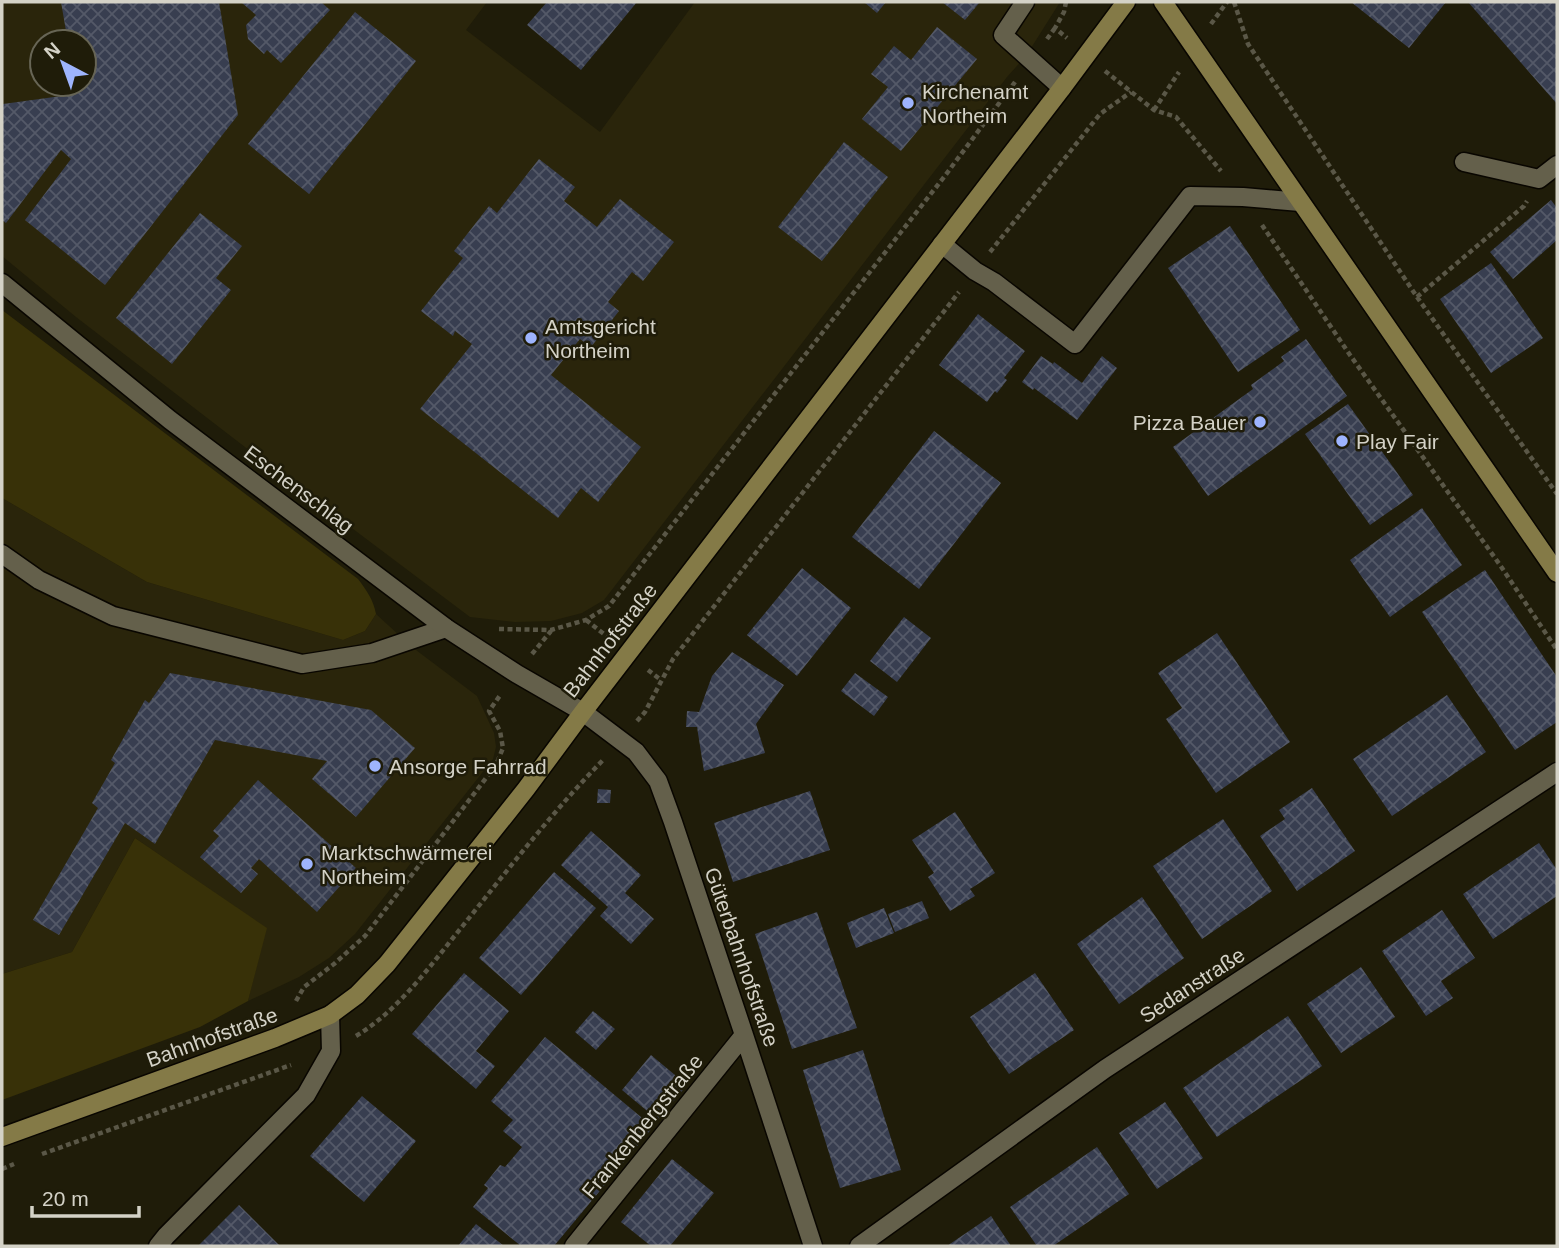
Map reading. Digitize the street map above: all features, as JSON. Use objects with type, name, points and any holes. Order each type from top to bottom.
[{"type":"main road","name":"Bahnhofstraße","points":[[2,1138],[275,1038],[330,1015],[356,995],[387,964],[526,789],[1126,2]]},
{"type":"main road","points":[[1163,2],[1555,565]]},
{"type":"street","points":[[1025,2],[1003,35],[1062,88]]},
{"type":"street","points":[[1464,162],[1539,179],[1557,164]]},
{"type":"street","points":[[942,244],[1075,344],[1190,196],[1300,202]]},
{"type":"street","name":"Eschenschlag","points":[[2,283],[170,421],[446,628],[517,674],[583,712]]},
{"type":"street","points":[[2,554],[39,580],[113,616],[302,664],[372,653],[446,628]]},
{"type":"street","name":"Güterbahnhofstraße","points":[[583,712],[636,752],[657,781],[813,1246]]},
{"type":"street","name":"Sedanstraße","points":[[859,1246],[1105,1069],[1557,772]]},
{"type":"street","points":[[158,1246],[306,1095],[331,1051],[330,1015]]},
{"type":"street","name":"Frankenbergstraße","points":[[574,1246],[744,1035]]},
{"type":"path","points":[[1234,2],[1248,44],[1417,297],[1557,494]]},
{"type":"path","points":[[499,629],[551,631],[586,620],[609,606],[944,177],[1055,28]]},
{"type":"path","points":[[41,1155],[331,1051],[372,1026],[419,980],[570,793],[645,712],[673,659],[975,271],[1100,114],[1131,92]]},
{"type":"path","points":[[1154,110],[1177,117],[1243,197],[1350,355],[1557,647]]},
{"type":"path","points":[[1417,297],[1524,206],[1539,179]]},
{"type":"path","points":[[275,1038],[304,987],[365,936],[496,765],[503,748],[500,731],[489,711],[551,631]]},
{"type":"path","points":[[2,1169],[15,1164]]},
{"type":"shaded area","points":[[2,2],[487,2],[466,30],[600,132],[695,2],[1060,2],[1026,56],[1007,77],[604,600],[582,613],[551,621],[515,622],[470,617],[76,317],[2,256]]},
{"type":"shaded area","points":[[2,310],[358,579],[369,595],[376,614],[365,631],[343,640],[147,582],[2,498]]},
{"type":"shaded area","points":[[2,498],[147,582],[343,640],[365,631],[376,614],[412,647],[477,696],[494,733],[496,747],[493,759],[355,934],[329,958],[299,977],[248,1001],[266,928],[135,838],[72,952],[2,974]]},
{"type":"shaded area","points":[[135,838],[267,928],[248,1001],[200,1027],[2,1100],[2,974],[72,952]]},
{"type":"building","points":[[61,2],[219,2],[238,115],[105,285],[25,220],[71,159],[61,150],[6,223],[2,220],[2,105],[47,98],[98,98],[98,28],[65,28]]},
{"type":"building","points":[[241,2],[321,2],[330,10],[281,63],[267,50],[264,54],[248,39],[246,25],[256,15]]},
{"type":"building","points":[[547,2],[637,2],[581,70],[527,25]]},
{"type":"building","points":[[864,2],[886,2],[877,13]]},
{"type":"building","name":"Kirchenamt Northeim","points":[[942,2],[980,2],[965,20]]},
{"type":"building","points":[[1351,2],[1446,2],[1409,48]]},
{"type":"building","points":[[1468,2],[1557,2],[1557,104]]},
{"type":"building","points":[[355,12],[416,61],[309,194],[248,144]]},
{"type":"building","name":"Kirchenamt Northeim","points":[[937,27],[977,59],[901,151],[862,119],[888,87],[871,74],[894,46],[911,60]]},
{"type":"building","name":"Kirchenamt Northeim","points":[[844,142],[888,177],[822,261],[778,227]]},
{"type":"building","name":"Amtsgericht Northeim","points":[[539,159],[575,187],[564,201],[597,227],[620,199],[674,242],[643,281],[632,272],[608,302],[619,311],[591,347],[580,339],[551,375],[641,447],[598,502],[581,488],[558,518],[420,409],[472,344],[455,331],[453,336],[421,311],[463,258],[454,251],[489,206],[497,213]]},
{"type":"building","points":[[1551,200],[1557,208],[1557,240],[1513,279],[1490,252]]},
{"type":"building","points":[[200,213],[242,246],[216,278],[231,290],[172,364],[116,318]]},
{"type":"building","points":[[1230,226],[1300,330],[1238,372],[1168,268]]},
{"type":"building","points":[[1491,263],[1543,338],[1491,373],[1440,299]]},
{"type":"building","points":[[978,314],[1025,351],[1004,378],[1007,380],[987,402],[939,365]]},
{"type":"building","name":"Pizza Bauer","points":[[1306,339],[1347,396],[1208,496],[1173,447],[1253,389],[1251,385],[1284,361],[1281,357]]},
{"type":"building","points":[[1041,356],[1053,364],[1054,362],[1082,383],[1102,356],[1117,368],[1077,420],[1022,382]]},
{"type":"building","points":[[1348,404],[1413,495],[1370,525],[1305,434]]},
{"type":"building","points":[[934,431],[1001,483],[919,589],[852,537]]},
{"type":"building","points":[[1422,508],[1462,565],[1390,617],[1350,560]]},
{"type":"building","points":[[802,568],[851,608],[797,676],[747,635]]},
{"type":"building","points":[[1485,570],[1557,677],[1557,722],[1515,750],[1422,612]]},
{"type":"building","points":[[904,617],[931,638],[897,682],[870,661]]},
{"type":"building","points":[[1217,633],[1290,742],[1216,793],[1166,719],[1182,708],[1158,673]]},
{"type":"building","points":[[732,652],[784,685],[756,724],[765,753],[704,771],[697,727],[686,727],[687,711],[699,712],[712,676]]},
{"type":"building","points":[[170,673],[371,710],[415,748],[356,817],[312,779],[327,761],[215,740],[155,844],[125,823],[59,935],[33,920],[98,808],[92,803],[115,763],[111,760],[145,700],[149,703]]},
{"type":"building","points":[[855,673],[888,697],[874,716],[841,691]]},
{"type":"building","points":[[1447,695],[1486,752],[1392,816],[1353,759]]},
{"type":"building","points":[[258,780],[356,868],[317,912],[259,859],[251,868],[258,874],[241,893],[200,857],[219,836],[213,831]]},
{"type":"building","points":[[1312,788],[1355,851],[1297,891],[1260,836],[1285,819],[1279,810]]},
{"type":"building","points":[[598,789],[611,790],[610,803],[597,803]]},
{"type":"building","points":[[810,791],[830,850],[733,882],[714,823]]},
{"type":"building","points":[[955,812],[995,873],[970,889],[975,896],[950,911],[928,877],[934,873],[912,840]]},
{"type":"building","points":[[1223,819],[1272,891],[1202,939],[1153,866]]},
{"type":"building","points":[[591,831],[641,875],[625,893],[654,919],[631,944],[600,916],[608,907],[561,865]]},
{"type":"building","points":[[1539,843],[1557,870],[1557,896],[1493,939],[1463,894]]},
{"type":"building","points":[[554,872],[596,908],[521,995],[479,958]]},
{"type":"building","points":[[1142,897],[1184,958],[1119,1004],[1077,944]]},
{"type":"building","points":[[922,901],[929,918],[895,932],[888,914]]},
{"type":"building","points":[[884,908],[894,933],[856,948],[847,923]]},
{"type":"building","points":[[1442,910],[1475,958],[1441,981],[1453,998],[1426,1016],[1382,951]]},
{"type":"building","points":[[817,912],[857,1028],[792,1049],[755,934]]},
{"type":"building","points":[[1361,967],[1395,1017],[1341,1053],[1307,1004]]},
{"type":"building","points":[[464,973],[509,1011],[476,1051],[495,1066],[476,1089],[412,1034]]},
{"type":"building","points":[[1035,973],[1074,1030],[1009,1074],[970,1017]]},
{"type":"building","points":[[593,1011],[615,1029],[596,1050],[575,1032]]},
{"type":"building","points":[[1288,1016],[1322,1066],[1217,1137],[1183,1088]]},
{"type":"building","points":[[545,1037],[653,1127],[554,1246],[521,1246],[473,1207],[488,1188],[484,1185],[500,1165],[505,1167],[522,1147],[503,1131],[513,1120],[491,1101]]},
{"type":"building","points":[[863,1050],[901,1170],[840,1188],[803,1070]]},
{"type":"building","points":[[651,1055],[687,1085],[658,1120],[622,1090]]},
{"type":"building","points":[[362,1096],[416,1141],[364,1202],[310,1156]]},
{"type":"building","points":[[1165,1102],[1203,1158],[1157,1189],[1119,1133]]},
{"type":"building","points":[[1097,1147],[1129,1194],[1053,1246],[1037,1246],[1010,1207]]},
{"type":"building","points":[[672,1159],[714,1193],[670,1246],[651,1246],[621,1222]]},
{"type":"building","points":[[239,1205],[280,1246],[198,1246]]},
{"type":"building","points":[[991,1216],[1011,1246],[947,1246]]},
{"type":"building","points":[[476,1224],[504,1246],[458,1246]]},
{"type":"place","name":"Kirchenamt Northeim","points":[[908,103]]},
{"type":"place","name":"Amtsgericht Northeim","points":[[531,338]]},
{"type":"place","name":"Pizza Bauer","points":[[1260,422]]},
{"type":"place","name":"Play Fair","points":[[1342,441]]},
{"type":"place","name":"Ansorge Fahrrad","points":[[375,766]]},
{"type":"place","name":"Marktschwärmerei Northeim","points":[[307,864]]}]
